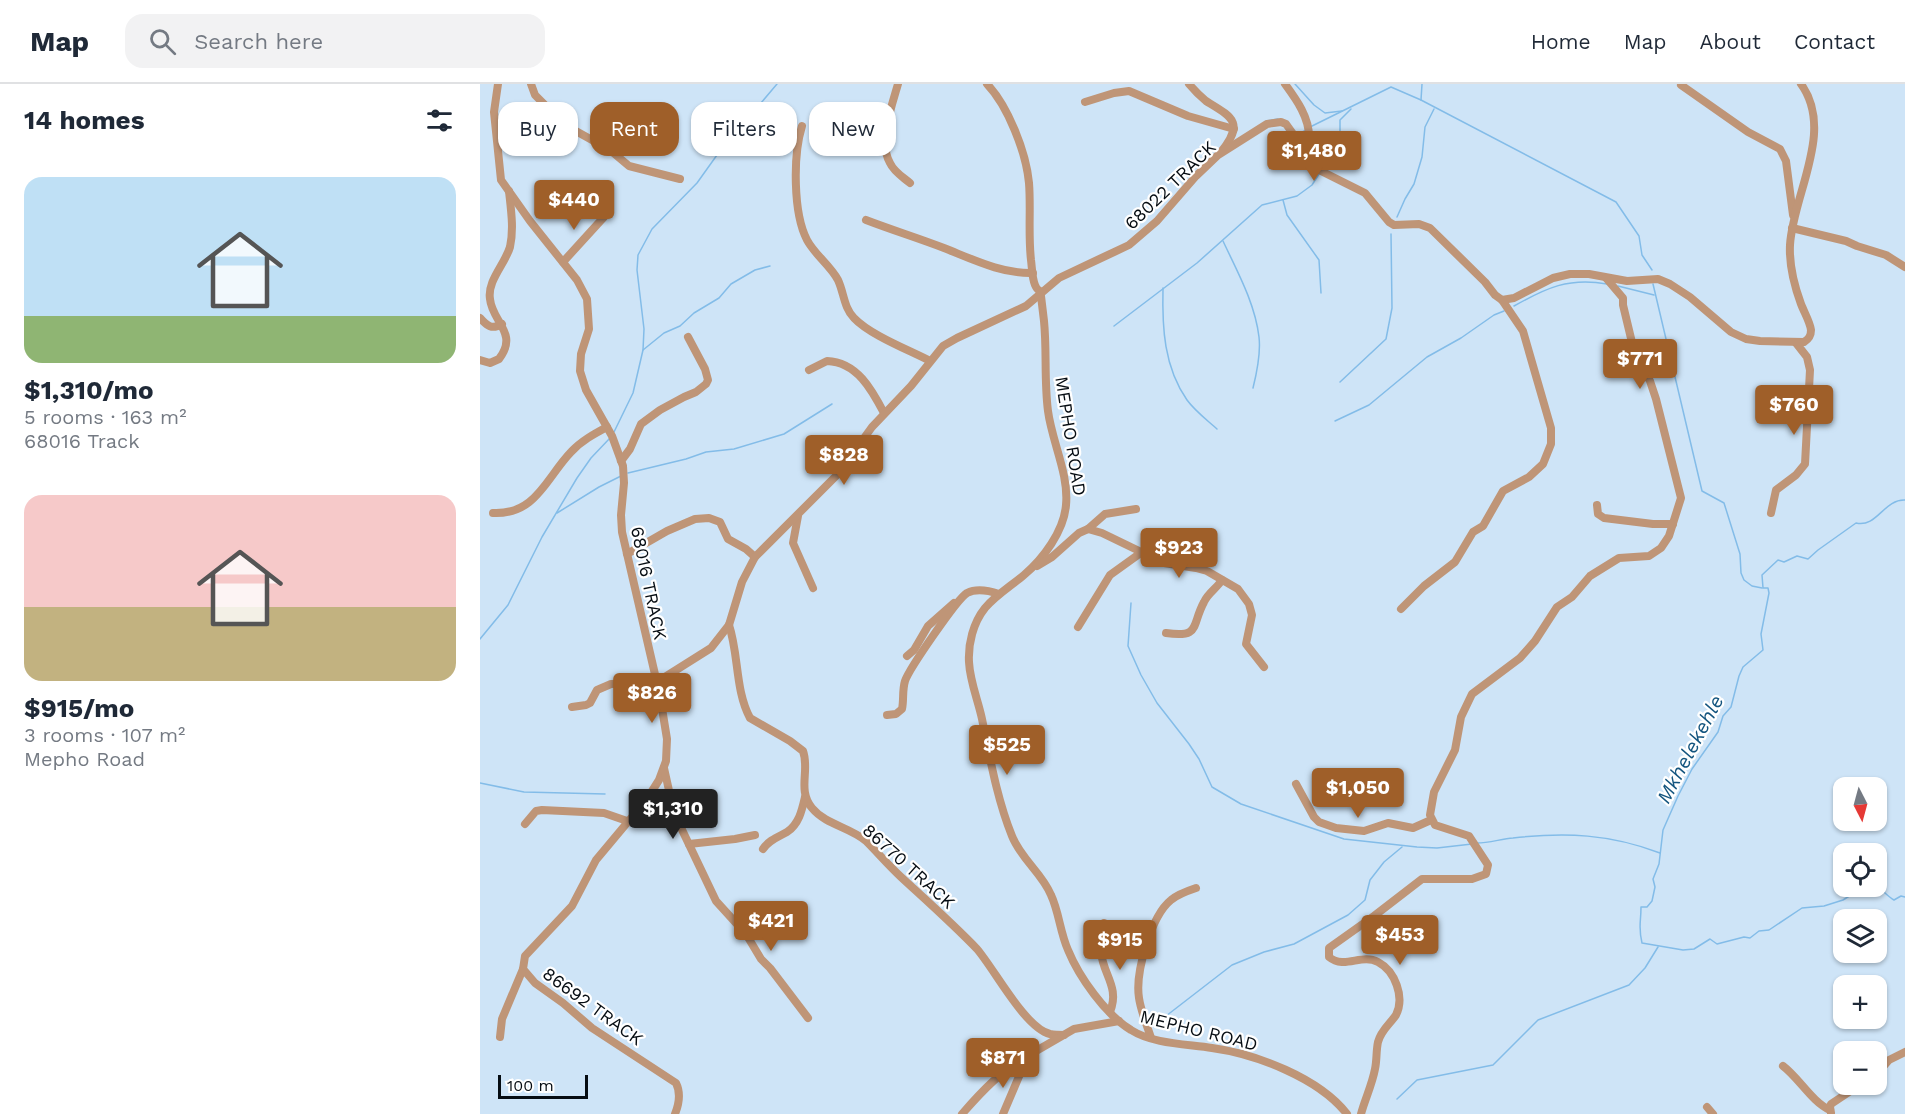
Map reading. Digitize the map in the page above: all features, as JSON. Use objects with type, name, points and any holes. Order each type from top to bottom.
[{"type":"street","name":"68016 TRACK","points":[[498,84],[494,112],[500,176],[530,221],[585,292],[587,299],[589,329],[581,354],[580,371],[586,390],[607,427],[621,460],[624,483],[621,524],[657,682],[667,739],[664,768],[672,806],[716,901],[746,934],[761,959],[808,1018]]},
{"type":"street","points":[[531,84],[535,95],[565,125],[610,150],[629,166],[680,179]]},
{"type":"street","points":[[898,84],[888,115],[886,156],[894,170],[910,183]]},
{"type":"street","name":"MEPHO ROAD","points":[[987,84],[1001,102],[1008,116],[1027,171],[1033,273],[1035,285],[1041,294],[1048,414],[1063,476],[1066,506],[1064,519],[1040,560],[999,594],[978,619],[969,647],[971,679],[990,761],[1015,844],[1052,896],[1068,951],[1077,969],[1119,1022],[1151,1038],[1216,1048],[1277,1066],[1329,1095],[1347,1114]]},
{"type":"street","points":[[1189,84],[1200,96],[1229,114],[1232,119],[1234,129],[1232,137],[1218,155]]},
{"type":"street","points":[[1285,84],[1303,112],[1310,139],[1307,147],[1308,155]]},
{"type":"street","points":[[1502,300],[1514,298],[1561,275],[1580,274],[1627,280],[1652,278],[1663,280],[1690,297],[1731,332],[1746,339],[1796,343],[1808,339],[1811,330],[1793,280],[1790,254],[1794,217],[1810,159],[1814,129],[1809,98],[1801,84]]},
{"type":"street","points":[[1681,85],[1748,132],[1780,149],[1786,161],[1794,217]]},
{"type":"street","points":[[1085,102],[1129,91],[1188,116],[1234,129]]},
{"type":"street","name":"68022 TRACK","points":[[657,682],[711,648],[722,636],[729,625],[742,582],[754,557],[838,474],[861,440],[949,342],[1016,312],[1032,302],[1059,278],[1113,254],[1143,235],[1218,155],[1267,124],[1274,122],[1286,124],[1319,170],[1365,193],[1389,222],[1394,225],[1419,224],[1431,228],[1502,300],[1523,331],[1549,419],[1552,435],[1544,464],[1529,477],[1503,491],[1483,526],[1470,535],[1455,562],[1424,586],[1401,609]]},
{"type":"street","points":[[802,126],[798,146],[796,187],[801,224],[806,238],[837,279],[852,317],[869,329],[930,361]]},
{"type":"street","points":[[480,360],[485,363],[494,362],[503,355],[506,335],[489,299],[491,288],[509,248],[512,226],[509,190]]},
{"type":"street","points":[[563,262],[604,217]]},
{"type":"street","points":[[866,220],[989,265],[1012,272],[1033,273]]},
{"type":"street","points":[[1792,228],[1846,241],[1886,255],[1905,267]]},
{"type":"street","points":[[1361,1114],[1375,1071],[1380,1037],[1395,1016],[1399,992],[1391,974],[1376,961],[1362,958],[1342,963],[1332,960],[1328,951],[1331,945],[1370,920],[1418,880],[1425,878],[1472,879],[1486,874],[1488,865],[1475,843],[1464,834],[1435,825],[1431,820],[1430,810],[1434,792],[1455,750],[1461,717],[1472,694],[1520,658],[1535,641],[1557,607],[1572,597],[1590,576],[1615,560],[1642,558],[1655,553],[1666,543],[1681,498],[1653,389],[1635,355],[1623,298],[1605,277]]},
{"type":"street","points":[[480,318],[489,327],[502,324]]},
{"type":"street","points":[[621,460],[630,449],[641,424],[660,410],[696,392],[706,384],[708,380],[705,369],[688,337]]},
{"type":"street","points":[[1771,513],[1776,490],[1802,469],[1806,456],[1810,370],[1807,357],[1796,343]]},
{"type":"street","points":[[809,370],[827,361],[851,369],[868,384],[884,413]]},
{"type":"street","points":[[494,513],[509,513],[522,508],[541,491],[572,451],[586,439],[607,427]]},
{"type":"street","points":[[1597,505],[1598,514],[1604,518],[1673,524]]},
{"type":"street","points":[[1032,568],[1052,557],[1105,514],[1136,509]]},
{"type":"street","points":[[799,514],[793,543],[813,588]]},
{"type":"street","points":[[627,554],[667,531],[695,519],[706,518],[720,522],[728,539],[746,549],[754,557]]},
{"type":"street","points":[[1088,529],[1102,533],[1164,563],[1196,568],[1238,590],[1249,604],[1252,615],[1246,644],[1264,667]]},
{"type":"street","points":[[1078,627],[1110,575],[1142,552]]},
{"type":"street","points":[[1166,633],[1181,635],[1190,632],[1194,628],[1205,599],[1222,580]]},
{"type":"street","points":[[907,656],[914,650],[928,626],[962,597],[979,590],[999,594]]},
{"type":"street","points":[[887,715],[896,714],[902,710],[908,675],[927,644],[962,597]]},
{"type":"street","points":[[729,625],[735,645],[743,700],[750,718],[803,751],[805,761],[805,796],[800,816],[793,828],[763,849]]},
{"type":"street","points":[[572,707],[590,703],[597,690],[612,684],[657,682]]},
{"type":"street","name":"86692 TRACK","points":[[664,768],[647,799],[596,860],[572,906],[525,956],[523,969],[535,983],[592,1028],[676,1083],[679,1091],[675,1114]]},
{"type":"street","points":[[1296,784],[1314,817],[1319,822],[1336,828],[1364,831],[1388,823],[1413,828],[1431,820]]},
{"type":"street","name":"86770 TRACK","points":[[805,796],[818,814],[864,840],[928,901],[985,959],[1029,1020],[1050,1034],[1064,1035]]},
{"type":"street","points":[[525,825],[536,812],[542,810],[604,813],[630,822]]},
{"type":"street","points":[[689,844],[755,835]]},
{"type":"street","points":[[1151,1038],[1138,997],[1139,970],[1144,947],[1169,901],[1181,893],[1196,888]]},
{"type":"street","points":[[1104,923],[1101,952],[1114,990],[1114,1003],[1110,1012]]},
{"type":"street","points":[[500,1037],[502,1019],[523,969]]},
{"type":"street","points":[[962,1114],[992,1081],[1016,1062],[1083,1027],[1119,1022]]},
{"type":"street","points":[[1003,1114],[1023,1067],[1036,1051]]},
{"type":"street","points":[[1887,1062],[1905,1052]]},
{"type":"street","points":[[1783,1066],[1802,1083],[1819,1104],[1831,1112]]},
{"type":"street","points":[[1831,1112],[1831,1104],[1844,1095]]},
{"type":"street","points":[[1707,1107],[1713,1114]]},
{"type":"waterway","points":[[614,432],[633,393],[643,350],[644,329],[637,270],[638,255],[652,229],[697,183],[717,155],[777,84]]},
{"type":"waterway","points":[[1295,84],[1314,105],[1325,113],[1342,111]]},
{"type":"waterway","points":[[1422,84],[1421,100],[1616,202],[1639,236],[1642,255],[1652,270]]},
{"type":"waterway","points":[[1310,127],[1391,87],[1421,100]]},
{"type":"waterway","points":[[1325,167],[1340,148],[1340,120],[1351,109]]},
{"type":"waterway","points":[[1397,217],[1414,184],[1422,157],[1425,127],[1434,109]]},
{"type":"waterway","points":[[1266,121],[1278,119]]},
{"type":"waterway","points":[[1297,135],[1306,130]]},
{"type":"waterway","points":[[1114,326],[1197,263],[1262,205],[1297,196],[1312,185],[1319,174]]},
{"type":"waterway","points":[[1283,200],[1287,215],[1319,260],[1321,293]]},
{"type":"waterway","points":[[1340,382],[1386,339],[1392,308],[1391,234]]},
{"type":"waterway","points":[[1223,241],[1245,288],[1257,324],[1259,350],[1253,388]]},
{"type":"waterway","points":[[643,350],[664,333],[680,326],[694,313],[719,298],[731,284],[755,270],[770,266]]},
{"type":"waterway","points":[[1514,306],[1547,289],[1569,283],[1607,284]]},
{"type":"waterway","points":[[1653,284],[1702,491],[1724,503],[1740,554],[1741,573],[1744,580],[1752,586],[1762,588]]},
{"type":"waterway","points":[[1618,286],[1654,295]]},
{"type":"waterway","points":[[1163,288],[1164,332],[1173,374],[1190,404],[1217,429]]},
{"type":"waterway","points":[[1335,421],[1369,405],[1427,357],[1504,311]]},
{"type":"waterway","points":[[628,473],[706,452],[734,449],[784,434],[832,404]]},
{"type":"waterway","points":[[480,639],[508,605],[542,537],[577,478],[591,458],[610,438]]},
{"type":"waterway","points":[[557,513],[621,476]]},
{"type":"waterway","name":"Mkhelekehle","points":[[1848,897],[1824,906],[1802,908],[1769,930],[1759,931],[1750,938],[1744,937],[1717,944],[1710,939],[1694,949],[1683,950],[1642,943],[1641,907],[1647,907],[1652,901],[1655,887],[1653,879],[1659,864],[1663,830],[1692,769],[1718,732],[1723,716],[1731,707],[1743,667],[1763,650],[1761,634],[1769,593],[1768,588],[1763,588],[1762,575],[1778,560],[1784,562],[1797,556],[1808,559],[1856,523],[1870,521],[1891,504],[1905,500]]},
{"type":"waterway","points":[[1131,603],[1128,646],[1157,703],[1199,759],[1212,787],[1241,804],[1344,839],[1437,848],[1472,844]]},
{"type":"waterway","points":[[480,783],[524,792],[605,794]]},
{"type":"waterway","points":[[1477,843],[1532,836],[1570,835],[1605,838],[1660,853]]},
{"type":"waterway","points":[[1166,1016],[1232,965],[1264,952],[1294,944],[1348,915],[1365,900],[1370,880],[1384,862],[1402,847]]},
{"type":"waterway","name":"Mkhelekehle","points":[[1887,895],[1894,900],[1901,896],[1905,897]]},
{"type":"waterway","points":[[1397,1099],[1417,1080],[1493,1065],[1538,1020],[1629,985],[1645,968],[1658,947]]}]
